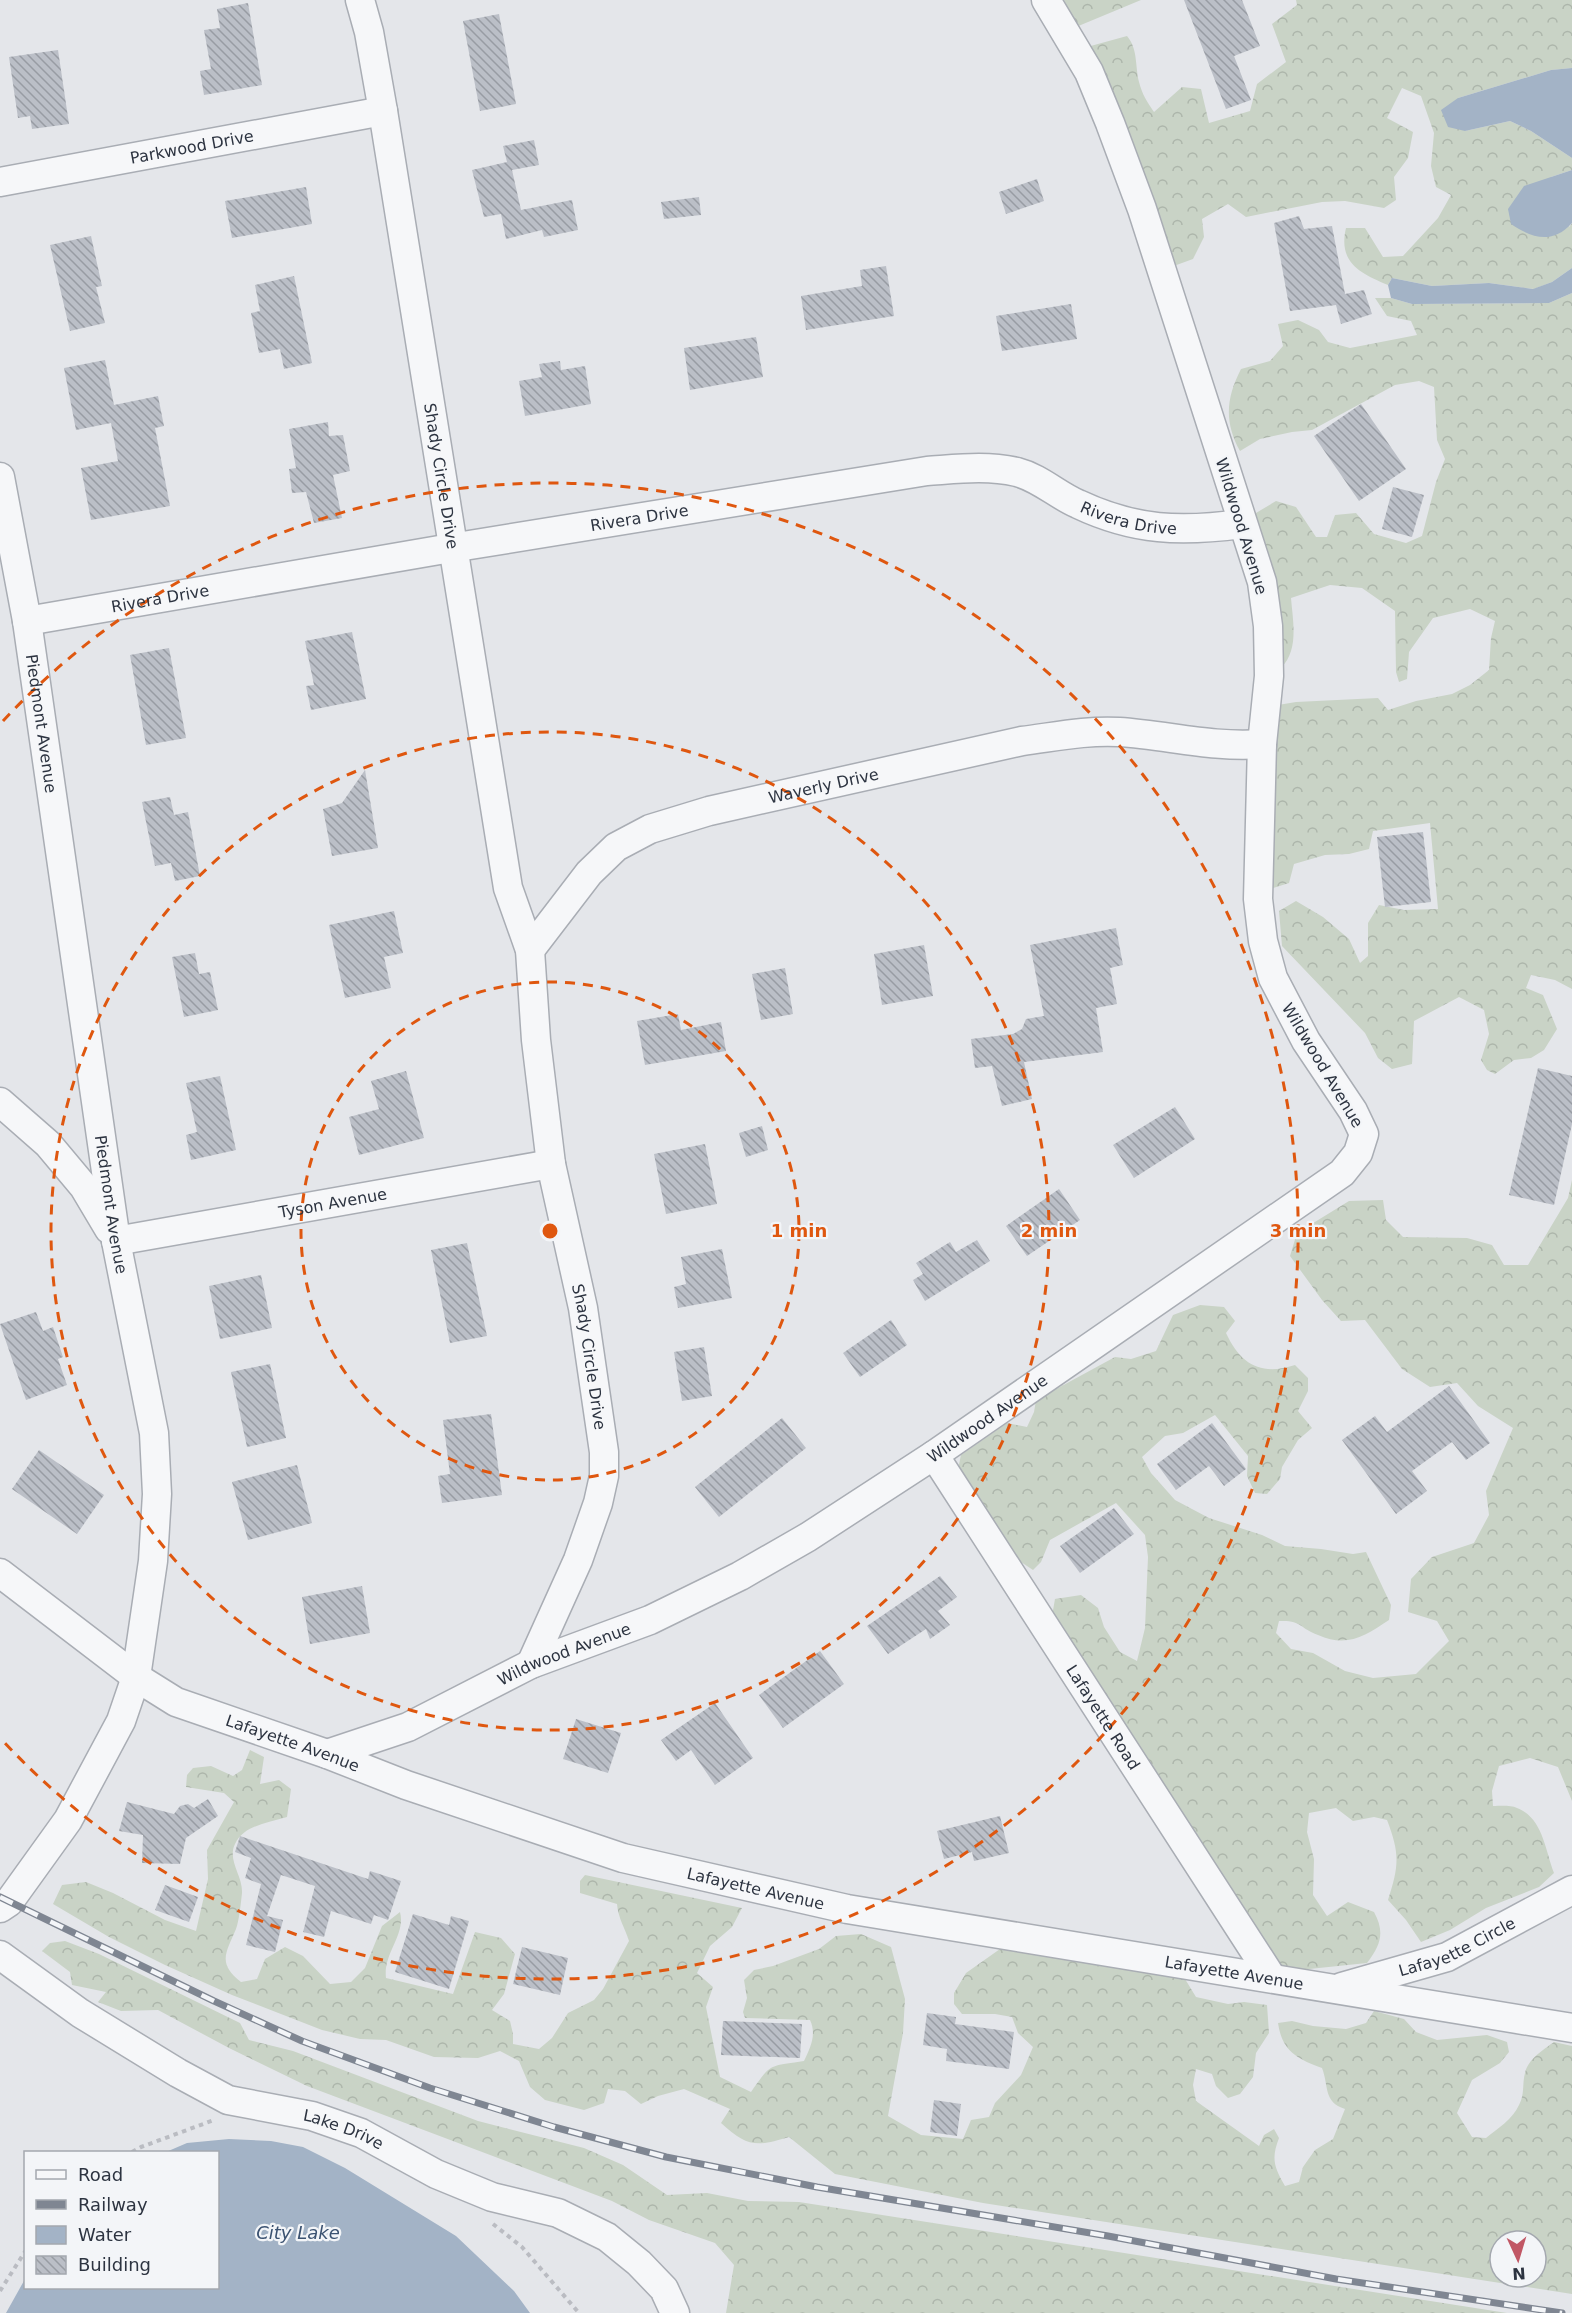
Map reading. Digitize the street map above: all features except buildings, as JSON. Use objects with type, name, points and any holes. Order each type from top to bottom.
[{"type":"street","name":"Shady Circle Drive","points":[[360,0],[383,111],[508,888],[530,950],[536,1040],[551,1164],[583,1308],[604,1452],[603,1476],[598,1503],[578,1560],[531,1664]]},
{"type":"street","name":"Wildwood Avenue","points":[[327,1754],[408,1728],[531,1664],[650,1620],[740,1576],[808,1537],[934,1455],[1342,1173],[1358,1153],[1364,1134],[1353,1111],[1301,1031],[1273,978],[1263,942],[1258,899],[1262,744],[1269,676],[1268,626],[1262,582],[1142,209],[1089,72],[1046,0]]},
{"type":"street","name":"Parkwood Drive","points":[[0,182],[383,111]]},
{"type":"street","name":"Rivera Drive","points":[[27,621],[452,548],[927,471],[989,467],[1020,472],[1047,485],[1077,504],[1144,527],[1172,530],[1242,524]]},
{"type":"street","name":"Piedmont Avenue","points":[[0,477],[27,621],[116,1241],[154,1433],[157,1494],[153,1561],[136,1677],[121,1721],[68,1820],[4,1905]]},
{"type":"street","name":"Waverly Drive","points":[[530,950],[589,873],[616,847],[650,829],[709,811],[1022,741],[1063,736],[1117,732],[1218,745],[1262,744]]},
{"type":"street","points":[[0,1102],[48,1144],[84,1187],[116,1241]]},
{"type":"street","name":"Tyson Avenue","points":[[116,1241],[551,1164]]},
{"type":"street","name":"Lafayette Road","points":[[934,1455],[1272,1978]]},
{"type":"street","name":"Lafayette Avenue","points":[[0,1573],[136,1677],[176,1702],[327,1754],[406,1785],[623,1858],[847,1909],[1572,2028]]},
{"type":"street","name":"Lafayette Circle","points":[[1334,1989],[1447,1958],[1572,1890]]},
{"type":"street","name":"Lake Drive","points":[[0,1956],[80,2013],[178,2073],[228,2100],[312,2115],[361,2133],[436,2174],[492,2197],[558,2213],[607,2237],[639,2263],[664,2289],[675,2313]]},
{"type":"path","points":[[134,2151],[141,2146],[212,2120],[222,2122]]},
{"type":"path","points":[[486,2217],[522,2247],[579,2313]]},
{"type":"path","points":[[0,2291],[24,2253]]},
{"type":"green space","points":[[1064,0],[1141,0],[1076,27]]},
{"type":"green space","points":[[1296,0],[1572,0],[1572,68],[1551,70],[1458,98],[1465,131],[1510,121],[1531,131],[1572,158],[1572,170],[1551,177],[1569,227],[1572,223],[1572,268],[1552,282],[1534,289],[1489,283],[1432,286],[1392,278],[1388,285],[1368,276],[1353,265],[1345,250],[1346,228],[1365,228],[1383,257],[1403,256],[1438,218],[1451,195],[1436,187],[1431,166],[1434,133],[1421,96],[1402,88],[1387,118],[1413,132],[1408,158],[1394,177],[1396,200],[1384,208],[1345,201],[1322,202],[1246,217],[1228,204],[1202,219],[1204,237],[1193,259],[1171,267],[1087,47],[1127,36],[1135,52],[1142,90],[1154,112],[1182,87],[1201,89],[1209,123],[1250,111],[1257,84],[1286,62],[1272,24],[1297,5]]},
{"type":"green space","points":[[1572,293],[1572,989],[1555,980],[1531,975],[1526,988],[1543,995],[1557,1029],[1544,1050],[1531,1058],[1514,1060],[1495,1074],[1487,1070],[1481,1060],[1489,1034],[1484,1010],[1459,997],[1414,1021],[1412,1064],[1392,1069],[1378,1058],[1365,1033],[1282,946],[1279,911],[1296,901],[1323,917],[1349,939],[1360,963],[1368,956],[1368,923],[1379,905],[1404,910],[1438,909],[1430,823],[1373,831],[1369,849],[1349,854],[1325,855],[1294,864],[1289,883],[1267,890],[1278,705],[1378,698],[1388,710],[1416,701],[1452,694],[1470,685],[1489,670],[1491,638],[1495,621],[1470,609],[1433,618],[1409,652],[1407,679],[1399,682],[1396,672],[1395,611],[1362,588],[1330,585],[1291,598],[1293,644],[1287,661],[1281,668],[1251,516],[1276,501],[1296,507],[1316,537],[1327,537],[1335,515],[1356,513],[1374,534],[1406,543],[1422,536],[1436,482],[1445,459],[1437,440],[1434,387],[1419,381],[1395,385],[1312,430],[1260,439],[1240,451],[1229,420],[1232,390],[1241,369],[1270,361],[1283,346],[1278,324],[1298,320],[1319,330],[1328,342],[1350,348],[1417,335],[1411,321],[1387,316],[1375,298],[1391,298],[1412,304],[1549,303]]},
{"type":"green space","points":[[1572,1180],[1572,1801],[1558,1767],[1530,1758],[1499,1766],[1492,1791],[1493,1806],[1515,1807],[1532,1819],[1542,1836],[1554,1873],[1539,1887],[1486,1908],[1450,1930],[1421,1942],[1388,1900],[1397,1860],[1387,1820],[1374,1817],[1353,1821],[1336,1808],[1309,1813],[1307,1832],[1314,1859],[1313,1895],[1327,1916],[1348,1902],[1374,1912],[1380,1926],[1380,1938],[1376,1950],[1367,1963],[1290,1971],[1278,1970],[1052,1616],[1055,1599],[1081,1595],[1098,1608],[1104,1627],[1120,1652],[1137,1661],[1145,1628],[1148,1557],[1145,1535],[1116,1503],[1050,1540],[1041,1562],[1033,1570],[1021,1562],[979,1503],[958,1469],[961,1455],[1007,1423],[1027,1427],[1034,1412],[1036,1400],[1115,1357],[1131,1359],[1156,1351],[1173,1315],[1200,1305],[1224,1307],[1235,1321],[1226,1333],[1245,1360],[1262,1368],[1272,1369],[1295,1365],[1308,1378],[1308,1391],[1298,1411],[1312,1428],[1298,1440],[1282,1467],[1280,1479],[1267,1494],[1255,1493],[1247,1476],[1248,1456],[1215,1415],[1183,1433],[1165,1436],[1142,1457],[1151,1473],[1175,1500],[1209,1518],[1262,1535],[1285,1546],[1353,1554],[1366,1552],[1391,1605],[1389,1620],[1364,1635],[1347,1640],[1328,1639],[1296,1623],[1286,1621],[1279,1621],[1276,1633],[1291,1649],[1313,1653],[1345,1671],[1373,1678],[1416,1674],[1449,1641],[1437,1621],[1408,1612],[1411,1579],[1432,1557],[1474,1543],[1489,1515],[1486,1491],[1513,1428],[1478,1406],[1457,1383],[1430,1387],[1402,1369],[1365,1320],[1341,1321],[1322,1300],[1290,1256],[1297,1233],[1349,1201],[1383,1200],[1386,1220],[1403,1237],[1467,1238],[1492,1245],[1504,1265],[1528,1265],[1568,1198]]},
{"type":"green space","points":[[250,1750],[264,1757],[260,1784],[279,1780],[291,1789],[287,1817],[250,1829],[239,1838],[233,1850],[242,1893],[237,1926],[227,1951],[226,1963],[233,1975],[241,1982],[257,1979],[265,1959],[285,1947],[303,1956],[330,1984],[351,1982],[365,1968],[382,1926],[400,1912],[400,1928],[388,1960],[386,1978],[453,1994],[475,1932],[501,1938],[515,1954],[504,1994],[492,2010],[510,2021],[513,2044],[539,2049],[552,2038],[568,2013],[594,2000],[603,1989],[629,1941],[617,1904],[580,1893],[580,1881],[585,1875],[742,1908],[732,1927],[710,1946],[697,1973],[713,1987],[706,2007],[720,2077],[751,2092],[763,2075],[772,2068],[804,2061],[812,2041],[813,2031],[810,2020],[745,2018],[743,2012],[747,1998],[744,1980],[754,1970],[773,1966],[819,1949],[836,1936],[861,1934],[891,1947],[905,1999],[903,2033],[888,2116],[921,2135],[963,2139],[971,2120],[989,2117],[995,2103],[1021,2075],[1033,2047],[1018,2033],[1012,2017],[995,2014],[962,2014],[954,2004],[954,1993],[966,1973],[1000,1949],[1185,1979],[1196,1997],[1228,2004],[1244,2002],[1267,2005],[1269,2033],[1256,2053],[1253,2077],[1240,2094],[1228,2098],[1216,2086],[1212,2074],[1196,2069],[1193,2085],[1196,2101],[1259,2146],[1264,2135],[1274,2129],[1279,2138],[1274,2157],[1275,2163],[1285,2186],[1299,2182],[1303,2167],[1315,2150],[1333,2139],[1345,2109],[1330,2098],[1322,2068],[1298,2057],[1287,2047],[1278,2023],[1292,2021],[1313,2026],[1346,2029],[1366,2023],[1374,2011],[1404,2019],[1416,2032],[1437,2040],[1487,2035],[1507,2042],[1509,2052],[1500,2063],[1472,2080],[1457,2113],[1472,2137],[1486,2138],[1513,2115],[1522,2097],[1527,2068],[1536,2055],[1554,2042],[1572,2046],[1572,2294],[1540,2289],[1548,2289],[1548,2229],[1488,2229],[1488,2281],[983,2203],[835,2174],[789,2137],[760,2143],[745,2141],[721,2123],[730,2109],[684,2089],[658,2096],[641,2104],[625,2091],[608,2089],[604,2103],[584,2110],[545,2100],[530,2087],[519,2061],[500,2051],[478,2058],[434,2057],[386,2040],[360,2039],[322,2030],[232,1995],[165,1965],[109,1937],[53,1904],[62,1885],[86,1882],[165,1920],[196,1931],[208,1879],[207,1850],[234,1802],[224,1793],[186,1787],[187,1775],[193,1768],[211,1766],[233,1776],[242,1770]]},
{"type":"green space","points":[[65,1941],[99,1954],[240,2023],[249,2040],[293,2051],[478,2121],[584,2148],[623,2165],[667,2195],[707,2193],[748,2201],[799,2202],[1507,2313],[726,2313],[734,2265],[715,2243],[649,2220],[612,2201],[307,2086],[158,2010],[121,2011],[98,2002],[106,1992],[72,1985],[70,1972],[42,1951],[50,1943]]},
{"type":"water","points":[[1572,68],[1572,158],[1531,131],[1510,121],[1465,131],[1448,127],[1441,110],[1458,98],[1551,70]]},
{"type":"water","points":[[1572,170],[1572,223],[1564,230],[1549,237],[1534,236],[1511,224],[1508,209],[1524,186]]},
{"type":"water","points":[[1572,268],[1572,293],[1549,303],[1412,304],[1391,298],[1388,285],[1392,278],[1432,286],[1489,283],[1533,289],[1552,282]]},
{"type":"water","name":"City Lake","points":[[229,2139],[271,2141],[303,2147],[345,2168],[456,2236],[514,2291],[530,2313],[6,2313],[24,2281],[24,2289],[219,2289],[219,2151],[168,2151],[187,2143]]},
{"type":"railway","points":[[0,1897],[302,2041],[430,2088],[554,2127],[666,2157],[817,2187],[1108,2236],[1336,2279],[1562,2313]]}]
